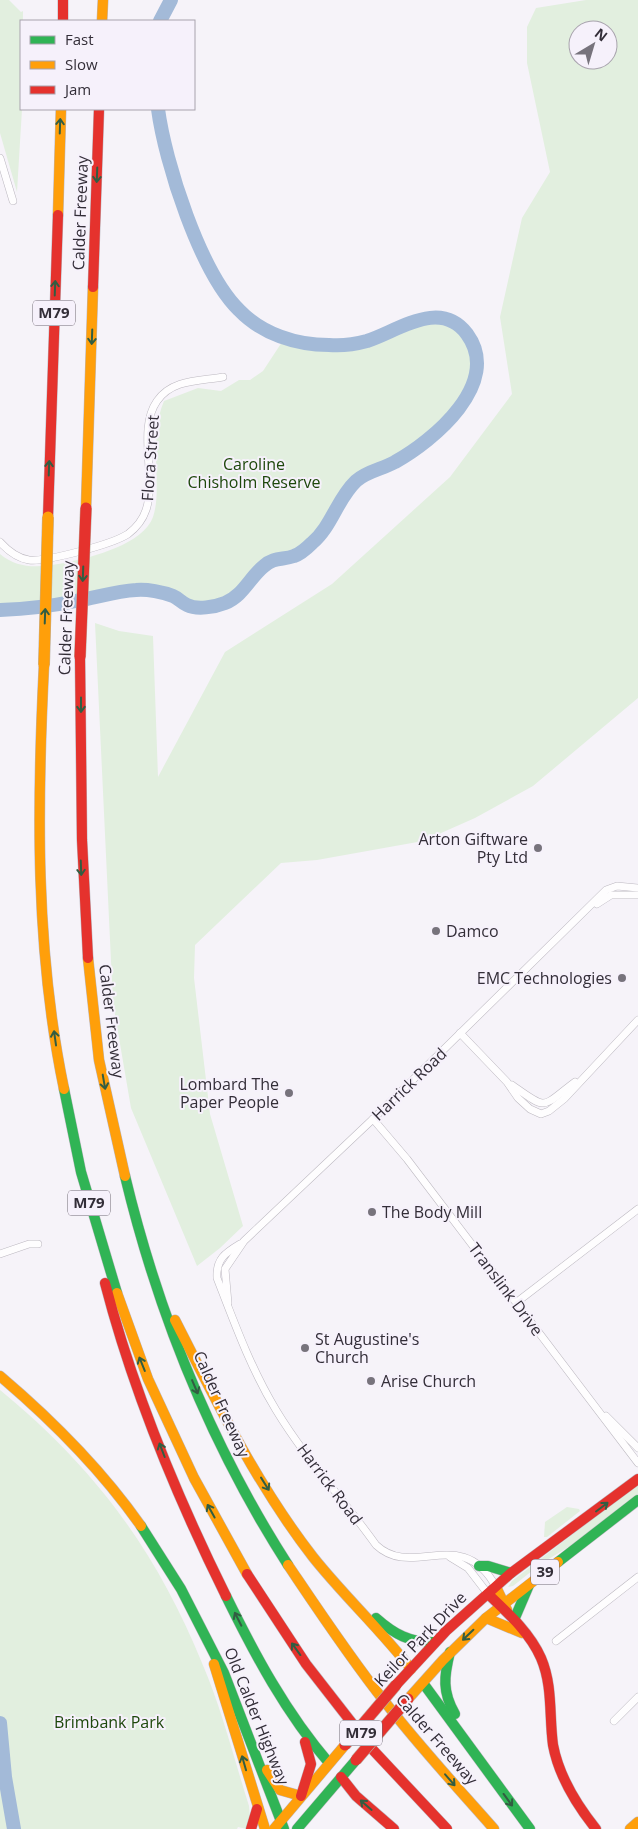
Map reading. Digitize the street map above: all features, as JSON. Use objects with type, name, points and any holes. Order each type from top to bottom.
[{"type":"main road","points":[[63,0],[63,20]]},
{"type":"main road","points":[[102,20],[103,0]]},
{"type":"main road","name":"Calder Freeway","points":[[60,110],[44,665],[40,724],[40,838],[45,950],[58,1066],[82,1178],[115,1288],[154,1394],[191,1472],[231,1547],[292,1643],[349,1718],[446,1829]]},
{"type":"main road","name":"Calder Freeway","points":[[100,110],[80,657],[81,874],[90,985],[107,1099],[146,1256],[170,1326],[214,1429],[247,1494],[297,1580],[378,1696],[494,1829]]},
{"type":"main road","points":[[58,1066],[78,1178],[122,1340],[191,1520],[254,1650],[285,1703],[311,1758],[310,1772],[301,1796],[286,1793],[277,1787],[246,1731]]},
{"type":"main road","points":[[146,1256],[205,1380],[241,1446],[289,1522],[338,1587],[423,1683],[530,1829]]},
{"type":"main road","name":"Old Calder Highway","points":[[0,1376],[59,1427],[118,1494],[164,1558],[224,1673],[283,1824]]},
{"type":"main road","name":"Keilor Park Drive","points":[[274,1829],[283,1824],[301,1796],[435,1642],[511,1573],[638,1479]]},
{"type":"main road","name":"Keilor Park Drive","points":[[297,1829],[450,1652],[486,1618],[507,1610],[529,1585],[638,1500]]},
{"type":"main road","points":[[289,1522],[386,1628],[401,1638],[415,1643],[435,1642]]},
{"type":"main road","points":[[479,1566],[488,1566],[511,1573]]},
{"type":"main road","points":[[507,1610],[529,1585]]},
{"type":"main road","points":[[492,1590],[526,1634],[540,1657],[548,1679],[553,1740],[560,1771],[572,1796],[589,1823],[596,1829]]},
{"type":"main road","name":"Old Calder Highway","points":[[195,1616],[224,1694],[257,1809],[265,1829]]},
{"type":"main road","points":[[486,1618],[526,1634]]},
{"type":"main road","points":[[450,1652],[443,1677],[446,1697],[487,1771]]},
{"type":"main road","points":[[285,1703],[356,1796],[394,1829]]},
{"type":"main road","points":[[251,1829],[257,1809]]},
{"type":"main road","points":[[630,1829],[638,1822]]},
{"type":"street","points":[[0,158],[13,201]]},
{"type":"street","name":"Flora Street","points":[[0,542],[18,557],[39,560],[113,541],[130,532],[141,520],[147,506],[150,419],[155,403],[174,386],[223,377]]},
{"type":"street","name":"Harrick Road","points":[[492,1590],[479,1566],[463,1556],[445,1554],[401,1559],[390,1555],[376,1545],[327,1482],[276,1410],[246,1353],[228,1303],[225,1269],[244,1241],[373,1119],[606,890],[618,886],[637,892]]},
{"type":"street","points":[[460,1033],[507,1082],[532,1101],[544,1103],[553,1100],[584,1076],[638,1020]]},
{"type":"street","name":"Translink Drive","points":[[373,1119],[394,1143],[517,1302],[638,1463]]},
{"type":"street","points":[[517,1302],[638,1209]]},
{"type":"street","points":[[0,1254],[29,1244],[38,1244]]},
{"type":"street","name":"Translink Drive","points":[[602,1413],[638,1448]]},
{"type":"street","points":[[445,1554],[468,1568],[492,1590]]},
{"type":"street","points":[[556,1641],[638,1577]]},
{"type":"street","points":[[614,1721],[638,1697]]},
{"type":"green space","points":[[0,0],[9,0],[21,12],[23,11],[23,20],[20,20],[20,110],[22,110],[17,192],[0,133]]},
{"type":"green space","points":[[586,0],[638,0],[638,698],[533,786],[475,818],[423,841],[317,860],[281,863],[195,945],[194,978],[210,1114],[243,1226],[220,1248],[197,1266],[131,1108],[113,1003],[95,623],[119,631],[153,636],[158,777],[225,652],[332,584],[450,477],[512,394],[500,317],[522,218],[550,172],[527,63],[527,27],[536,8]]},
{"type":"green space","name":"Caroline Chisholm Reserve","points":[[419,318],[442,318],[455,323],[468,335],[477,361],[475,378],[468,395],[454,417],[436,435],[394,463],[362,476],[345,492],[328,525],[313,543],[295,556],[274,559],[262,567],[244,590],[227,603],[211,607],[190,606],[174,596],[136,590],[64,604],[0,610],[0,554],[16,563],[24,565],[59,564],[90,557],[116,548],[139,535],[148,526],[153,517],[156,503],[156,436],[159,415],[164,401],[198,388],[221,391],[239,380],[250,380],[263,371],[284,339],[329,345],[366,341]]},
{"type":"green space","name":"Brimbank Park","points":[[0,1390],[65,1449],[93,1480],[143,1547],[164,1584],[184,1622],[216,1698],[249,1806],[250,1818],[247,1829],[238,1827],[237,1829],[0,1829]]},
{"type":"green space","points":[[638,1484],[638,1494],[575,1543],[542,1563],[513,1586],[508,1587],[512,1581]]},
{"type":"green space","points":[[567,1507],[579,1509],[580,1511],[547,1537],[544,1537],[545,1522]]},
{"type":"waterway","points":[[161,20],[171,0]]},
{"type":"waterway","points":[[0,610],[48,606],[140,590],[155,591],[169,595],[191,607],[211,607],[225,603],[237,596],[259,570],[268,563],[296,555],[310,545],[325,529],[349,488],[356,481],[410,452],[444,425],[459,408],[470,390],[476,372],[476,353],[467,334],[456,324],[444,318],[418,320],[367,341],[333,345],[304,343],[292,340],[269,332],[248,318],[225,293],[198,244],[176,186],[158,110]]},
{"type":"waterway","points":[[0,1723],[5,1777],[14,1829]]},
{"type":"traffic: fast","points":[[64,1089],[81,1172],[117,1293]]},
{"type":"traffic: fast","points":[[125,1176],[154,1278],[190,1377],[235,1473],[288,1565]]},
{"type":"traffic: fast","points":[[558,1562],[638,1500]]},
{"type":"traffic: fast","points":[[141,1526],[181,1589],[224,1673],[284,1829]]},
{"type":"traffic: fast","points":[[479,1566],[488,1566],[511,1573]]},
{"type":"traffic: fast","points":[[514,1620],[529,1585]]},
{"type":"traffic: fast","points":[[226,1596],[272,1683],[313,1744],[329,1763]]},
{"type":"traffic: fast","points":[[376,1618],[389,1629],[410,1639],[435,1642]]},
{"type":"traffic: fast","points":[[450,1652],[445,1684],[448,1698],[455,1714]]},
{"type":"traffic: fast","points":[[423,1683],[530,1829]]},
{"type":"traffic: fast","points":[[297,1829],[356,1760]]},
{"type":"traffic: slow","points":[[102,20],[103,0]]},
{"type":"traffic: slow","points":[[58,215],[61,110]]},
{"type":"traffic: slow","points":[[86,508],[93,287]]},
{"type":"traffic: slow","points":[[44,665],[48,517]]},
{"type":"traffic: slow","points":[[44,665],[40,771],[40,878],[48,984],[64,1089]]},
{"type":"traffic: slow","points":[[88,958],[99,1060],[125,1176]]},
{"type":"traffic: slow","points":[[117,1293],[148,1379],[194,1478],[247,1574]]},
{"type":"traffic: slow","points":[[175,1320],[238,1442],[274,1501],[313,1557],[411,1669]]},
{"type":"traffic: slow","points":[[0,1376],[39,1410],[93,1465],[141,1526]]},
{"type":"traffic: slow","points":[[408,1699],[443,1660],[486,1618],[558,1562]]},
{"type":"traffic: slow","points":[[288,1565],[347,1651],[385,1702],[494,1829]]},
{"type":"traffic: slow","points":[[496,1587],[507,1610]]},
{"type":"traffic: slow","points":[[486,1618],[522,1633]]},
{"type":"traffic: slow","points":[[214,1664],[265,1829]]},
{"type":"traffic: slow","points":[[274,1829],[345,1745]]},
{"type":"traffic: slow","points":[[267,1770],[280,1790],[301,1796]]},
{"type":"traffic: slow","points":[[630,1829],[638,1822]]},
{"type":"traffic: jam","points":[[63,0],[63,20]]},
{"type":"traffic: jam","points":[[93,287],[99,110]]},
{"type":"traffic: jam","points":[[48,517],[58,215]]},
{"type":"traffic: jam","points":[[80,657],[86,508]]},
{"type":"traffic: jam","points":[[80,657],[82,840],[88,958]]},
{"type":"traffic: jam","points":[[105,1283],[129,1364],[158,1443],[190,1521],[226,1596]]},
{"type":"traffic: jam","points":[[396,1685],[446,1631],[511,1573],[638,1479]]},
{"type":"traffic: jam","points":[[247,1574],[306,1664],[373,1750],[447,1829]]},
{"type":"traffic: jam","points":[[488,1594],[525,1632],[541,1658],[549,1690],[553,1745],[559,1768],[569,1790],[596,1829]]},
{"type":"traffic: jam","points":[[345,1745],[396,1685]]},
{"type":"traffic: jam","points":[[356,1760],[408,1699]]},
{"type":"traffic: jam","points":[[301,1796],[311,1764],[305,1742]]},
{"type":"traffic: jam","points":[[341,1777],[356,1796],[394,1829]]},
{"type":"traffic: jam","points":[[251,1829],[257,1809]]},
{"type":"place","name":"Arton Giftware Pty Ltd","points":[[538,848]]},
{"type":"place","name":"Damco","points":[[436,931]]},
{"type":"place","name":"EMC Technologies","points":[[622,978]]},
{"type":"place","name":"Lombard The Paper People","points":[[289,1093]]},
{"type":"place","name":"The Body Mill","points":[[372,1212]]},
{"type":"place","name":"St Augustine's Church","points":[[305,1348]]},
{"type":"place","name":"Arise Church","points":[[371,1381]]}]
